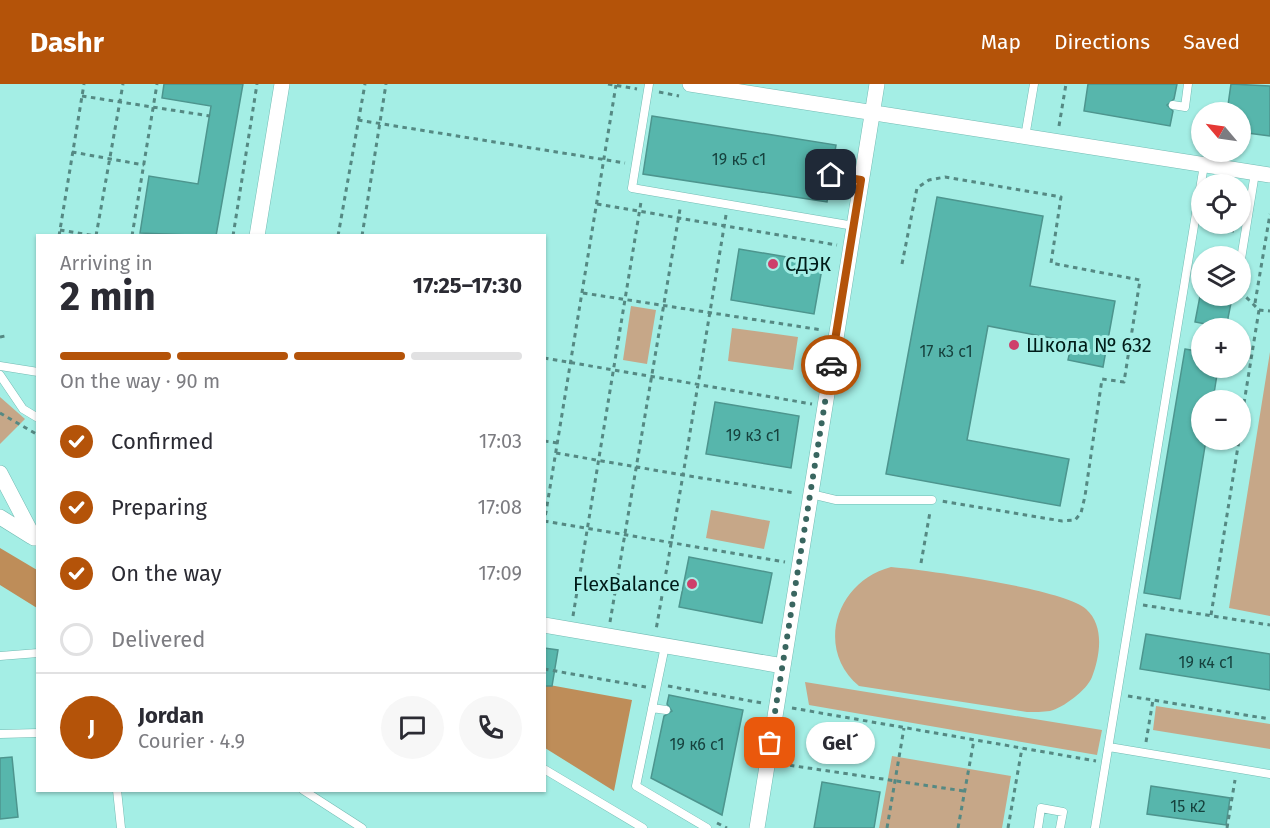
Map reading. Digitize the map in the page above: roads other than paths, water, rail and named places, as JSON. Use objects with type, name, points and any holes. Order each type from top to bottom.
[{"type":"street","points":[[257,234],[282,84]]},
{"type":"street","points":[[690,84],[1262,174]]},
{"type":"street","points":[[757,828],[783,666],[804,494],[825,406],[877,84]]},
{"type":"street","points":[[0,473],[36,539]]},
{"type":"street","points":[[0,517],[36,539]]},
{"type":"street","points":[[546,625],[783,666]]},
{"type":"lane","points":[[649,84],[632,188],[854,226]]},
{"type":"lane","points":[[1025,137],[1034,84]]},
{"type":"lane","points":[[1173,105],[1185,107],[1188,84]]},
{"type":"lane","points":[[1095,828],[1204,165]]},
{"type":"lane","points":[[1244,246],[1262,174]]},
{"type":"lane","points":[[831,175],[861,180]]},
{"type":"lane","points":[[0,366],[36,372]]},
{"type":"lane","points":[[0,375],[23,409],[36,417]]},
{"type":"lane","points":[[804,494],[836,500],[932,500]]},
{"type":"lane","points":[[659,644],[656,687],[636,786],[708,828]]},
{"type":"lane","points":[[0,656],[36,653]]},
{"type":"lane","points":[[652,708],[666,710]]},
{"type":"lane","points":[[0,734],[36,733]]},
{"type":"lane","points":[[1109,747],[1270,774]]},
{"type":"lane","points":[[546,770],[643,828]]},
{"type":"lane","points":[[117,792],[121,828]]},
{"type":"lane","points":[[306,792],[362,828]]},
{"type":"lane","points":[[1038,828],[1041,808],[1063,812],[1060,828]]},
{"type":"place","name":"СДЭК","points":[[773,264]]},
{"type":"place","name":"Школа № 632","points":[[1014,345]]},
{"type":"place","name":"FlexBalance","points":[[692,584]]},
{"type":"place","name":"Gel´","points":[[770,743]]}]
